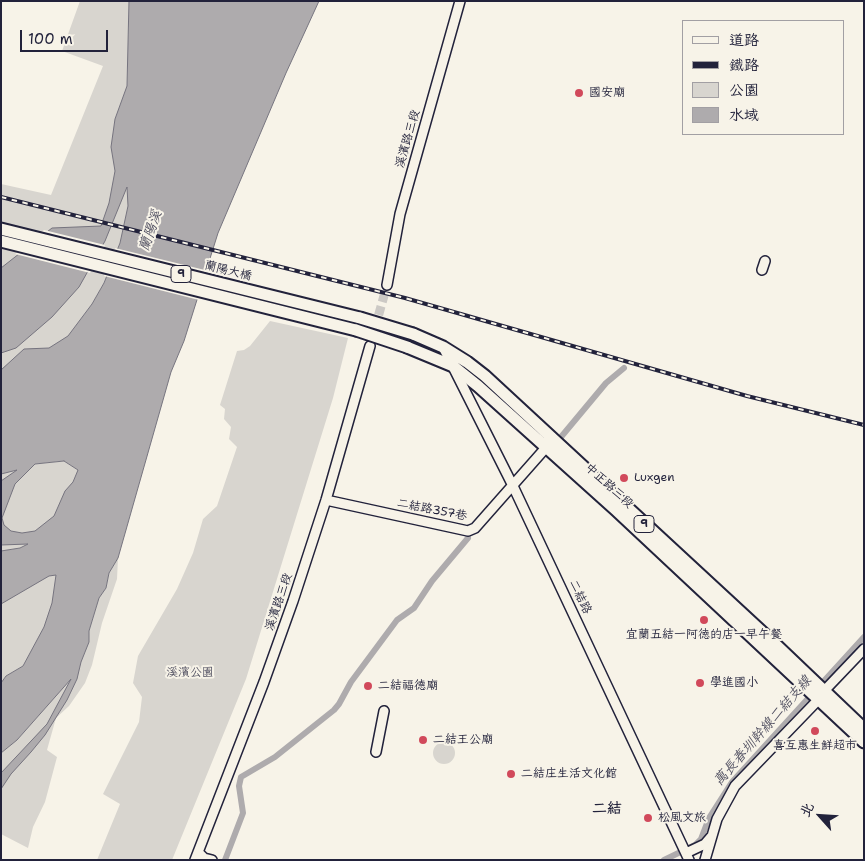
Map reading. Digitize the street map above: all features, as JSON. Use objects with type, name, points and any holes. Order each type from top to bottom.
[{"type":"main road","name":"蘭陽大橋","points":[[1,229],[360,318]]},
{"type":"main road","name":"蘭陽大橋","points":[[1,241],[356,330]]},
{"type":"main road","name":"中正路三段","points":[[360,318],[413,334],[443,347],[485,376],[550,444],[821,695],[864,742]]},
{"type":"main road","name":"中正路三段","points":[[356,330],[407,347],[453,366],[550,444]]},
{"type":"main road","name":"中正路三段","points":[[821,695],[864,729]]},
{"type":"street","name":"溪濱路三段","points":[[387,285],[400,214],[460,1]]},
{"type":"street","name":"溪濱路三段","points":[[196,856],[264,682],[326,500],[370,346]]},
{"type":"street","name":"二結路","points":[[443,347],[513,486],[686,852]]},
{"type":"street","name":"二結路357巷","points":[[326,500],[457,529],[476,531],[550,444]]},
{"type":"street","points":[[705,860],[717,819],[735,786],[864,649]]},
{"type":"street","points":[[376,752],[384,711]]},
{"type":"street","points":[[686,852],[705,844],[711,836]]},
{"type":"street","points":[[196,856],[212,860]]},
{"type":"green space","points":[[80,1],[129,1],[127,86],[132,212],[104,283],[70,335],[29,369],[16,377],[1,377],[1,184],[51,195],[103,66],[62,51]]},
{"type":"green space","name":"溪濱公園","points":[[270,321],[348,338],[333,398],[246,679],[172,860],[97,860],[120,804],[103,794],[139,722],[142,697],[133,683],[138,656],[177,589],[193,553],[203,519],[217,506],[237,447],[229,439],[231,427],[224,419],[225,409],[220,405],[237,351],[244,350],[250,346]]},
{"type":"green space","points":[[64,461],[78,470],[82,481],[57,517],[31,543],[20,548],[1,551],[1,474],[35,464]]},
{"type":"green space","points":[[51,547],[63,603],[23,666],[6,676],[1,683],[1,593]]},
{"type":"green space","points":[[118,558],[117,579],[102,623],[92,665],[85,683],[69,706],[56,718],[47,750],[57,757],[45,802],[33,827],[28,848],[1,834],[1,753],[17,740],[72,677],[85,652],[99,598],[106,588],[109,573]]},
{"type":"green space","points":[[444,742],[452,745],[455,753],[452,761],[444,764],[436,761],[433,753],[436,745]]},
{"type":"water","name":"蘭陽溪","points":[[129,1],[319,1],[286,73],[218,233],[184,341],[171,372],[118,558],[109,573],[106,588],[99,598],[89,631],[89,642],[77,679],[67,700],[45,735],[11,774],[1,789],[1,773],[47,724],[71,679],[17,740],[1,753],[1,683],[6,676],[23,666],[44,627],[52,603],[56,575],[49,576],[1,604],[1,551],[20,548],[28,544],[1,545],[1,481],[17,470],[1,474],[1,370],[24,349],[49,348],[68,336],[92,304],[104,283],[120,243],[128,206],[127,187],[105,241],[79,287],[52,317],[16,348],[1,353],[1,268],[52,228],[101,226],[109,203],[115,171],[111,147],[115,119],[127,86]],"holes":[[[64,461],[78,470],[73,482],[65,491],[54,516],[35,531],[22,533],[11,531],[4,525],[2,518],[15,484],[35,464]]]},
{"type":"pier","points":[[44,230],[105,245],[90,273],[15,254]]},
{"type":"pier","points":[[115,248],[209,271],[199,300],[104,276]]},
{"type":"waterway","points":[[561,437],[606,383],[624,368]]},
{"type":"waterway","points":[[225,860],[243,813],[239,786],[241,777],[275,757],[334,710],[351,682],[397,620],[414,608],[432,581],[468,538]]},
{"type":"waterway","name":"萬長春圳幹線二結支線","points":[[664,860],[695,845],[701,839],[709,818],[732,782],[864,637]]},
{"type":"tunnel","points":[[375,328],[387,285]]},
{"type":"railway","points":[[1,197],[405,298],[747,396],[864,425]]},
{"type":"place","name":"國安廟","points":[[579,93]]},
{"type":"place","name":"Luxgen","points":[[624,478]]},
{"type":"place","name":"宜蘭五結一阿徳的店一早午餐","points":[[704,620]]},
{"type":"place","name":"學進國小","points":[[700,683]]},
{"type":"place","name":"二結福德廟","points":[[368,686]]},
{"type":"place","name":"喜互惠生鮮超市","points":[[815,731]]},
{"type":"place","name":"二結王公廟","points":[[423,740]]},
{"type":"place","name":"二結庄生活文化館","points":[[511,774]]},
{"type":"place","name":"松風文旅","points":[[648,818]]},
{"type":"district","name":"二結","points":[[607,809]]}]
